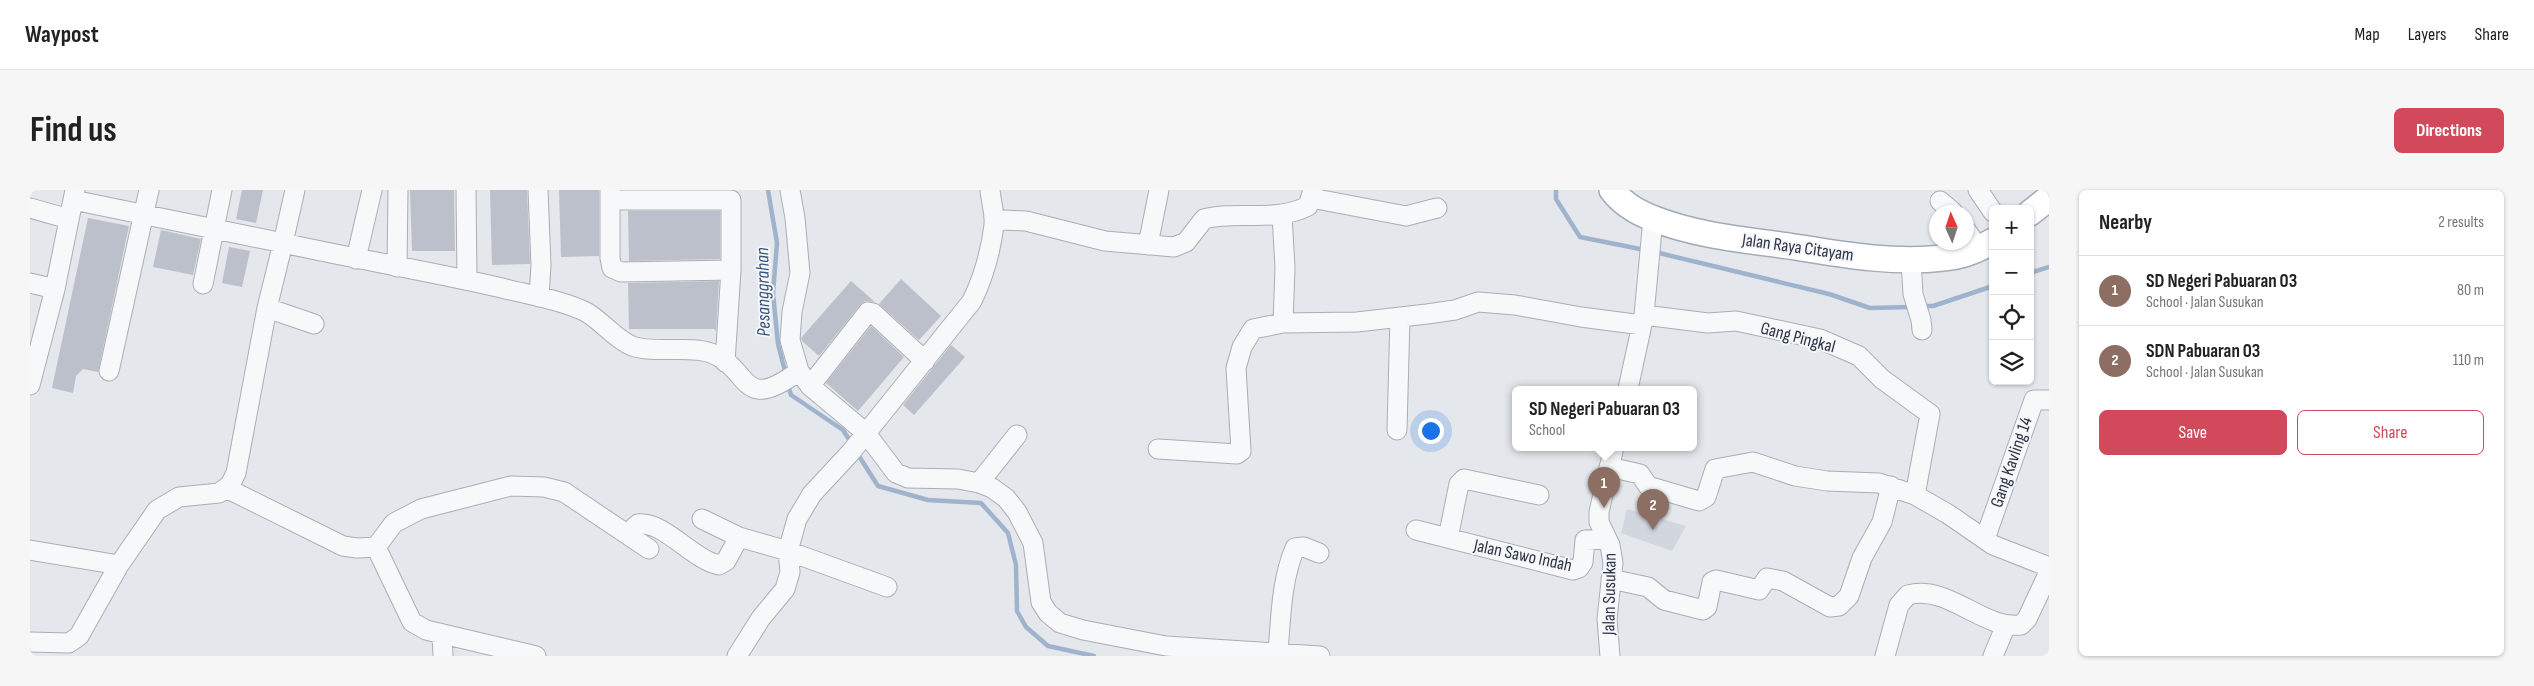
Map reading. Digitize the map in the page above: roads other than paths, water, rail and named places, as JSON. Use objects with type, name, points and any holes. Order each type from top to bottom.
[{"type":"main road","name":"Jalan Raya Citayam","points":[[1612,190],[1618,198],[1652,227],[1839,254],[1911,260],[1945,258],[1979,240]]},
{"type":"main road","points":[[2034,210],[2049,198]]},
{"type":"street","points":[[109,371],[149,190]]},
{"type":"street","points":[[203,284],[222,190]]},
{"type":"street","points":[[30,642],[69,643],[79,636],[118,565],[157,510],[179,498],[212,495],[230,482],[267,308],[295,190]]},
{"type":"street","points":[[356,259],[372,190]]},
{"type":"street","points":[[397,267],[398,190]]},
{"type":"street","points":[[466,190],[467,280]]},
{"type":"street","points":[[538,190],[541,265],[538,297]]},
{"type":"street","points":[[790,190],[795,218],[800,273],[792,312],[790,340],[800,378],[859,441],[896,473],[908,478],[958,479],[979,483],[992,488],[1006,498],[1017,512],[1033,543],[1041,602],[1048,613],[1060,623],[1083,630],[1166,646],[1320,656]]},
{"type":"street","points":[[740,651],[785,589],[790,572],[788,551],[797,519],[812,494],[926,361],[972,301],[980,282],[994,223],[990,190]]},
{"type":"street","points":[[1148,244],[1159,190]]},
{"type":"street","points":[[1978,190],[1989,206]]},
{"type":"street","points":[[994,223],[1004,220],[1026,220],[1105,241],[1174,248],[1186,242],[1204,219],[1210,217],[1282,215],[1297,212],[1308,206],[1312,194],[1406,216],[1437,208]]},
{"type":"street","points":[[725,362],[731,270],[730,195],[610,195],[610,258],[612,268],[621,272],[731,270]]},
{"type":"street","points":[[30,386],[55,289],[72,203]]},
{"type":"street","points":[[30,208],[72,203],[214,228],[356,259],[467,280],[538,297],[586,312],[633,346],[710,353],[725,362],[744,382],[758,390],[771,388],[800,378],[868,312],[873,313],[926,361]]},
{"type":"street","points":[[1282,215],[1285,268],[1283,323]]},
{"type":"street","points":[[1629,386],[1643,320],[1649,274],[1652,227]]},
{"type":"street","points":[[1911,260],[1913,294],[1922,325]]},
{"type":"street","points":[[30,283],[55,289]]},
{"type":"street","name":"Gang Pingkal","points":[[1158,449],[1237,454],[1241,451],[1236,368],[1242,347],[1253,329],[1283,323],[1357,322],[1428,314],[1484,302],[1643,320],[1708,323],[1736,321],[1820,339],[1859,356],[1882,379],[1930,418],[1915,495]]},
{"type":"street","points":[[267,308],[314,324]]},
{"type":"street","points":[[1397,430],[1400,317]]},
{"type":"street","name":"Gang Kavling 14","points":[[1985,539],[2034,400],[2049,400]]},
{"type":"street","points":[[979,483],[1017,434]]},
{"type":"street","name":"Jalan Susukan","points":[[1610,656],[1607,619],[1613,564],[1607,540],[1599,522],[1599,512],[1613,451]]},
{"type":"street","points":[[1609,467],[1640,474],[1648,486],[1699,501],[1706,497],[1715,469],[1753,462],[1795,476],[1827,481],[1879,483],[1915,495],[1948,514],[1993,545],[2049,567]]},
{"type":"street","points":[[1448,538],[1459,484],[1464,479],[1539,496]]},
{"type":"street","points":[[230,482],[343,546],[357,548],[379,542],[394,523],[421,509],[450,500],[512,486],[544,487],[564,492],[628,533],[649,549]]},
{"type":"street","points":[[1611,579],[1648,588],[1664,600],[1703,610],[1708,607],[1712,582],[1716,580],[1759,590],[1767,578],[1783,581],[1830,606],[1839,606],[1849,596],[1862,558],[1882,522],[1891,486]]},
{"type":"street","points":[[702,519],[739,537],[788,551],[887,587]]},
{"type":"street","points":[[628,533],[638,524],[651,525],[708,562],[719,565],[726,561],[739,537]]},
{"type":"street","name":"Jalan Sawo Indah","points":[[1416,530],[1573,570],[1579,568],[1583,562],[1585,540],[1607,540]]},
{"type":"street","points":[[379,542],[412,622],[426,630],[536,656]]},
{"type":"street","points":[[1278,652],[1283,591],[1289,564],[1296,548],[1299,546],[1320,553]]},
{"type":"street","points":[[30,550],[118,565]]},
{"type":"street","points":[[1885,656],[1899,605],[1908,595],[1925,593],[1959,604],[2006,625],[2022,625],[2027,620],[2049,572]]},
{"type":"street","points":[[1993,656],[2006,625]]},
{"type":"street","points":[[442,634],[443,656]]},
{"type":"waterway","name":"Pesanggrahan","points":[[768,190],[777,243],[773,293],[778,344],[786,375]]},
{"type":"waterway","points":[[1556,190],[1556,199],[1580,237],[1645,250]]},
{"type":"waterway","points":[[1655,252],[1829,294],[1870,308],[1912,307]]},
{"type":"waterway","points":[[2034,272],[2049,267]]},
{"type":"waterway","points":[[1922,306],[1933,306],[1989,287]]},
{"type":"waterway","name":"Pesanggrahan","points":[[788,385],[791,395],[843,430],[852,444]]},
{"type":"waterway","name":"Pesanggrahan","points":[[857,453],[878,486],[928,500],[981,503],[1008,533],[1016,565],[1017,611],[1026,627],[1048,646],[1094,656]]},
{"type":"place","name":"SD Negeri Pabuaran 03","points":[[1604,508]]},
{"type":"place","name":"SDN Pabuaran 03","points":[[1653,530]]}]
